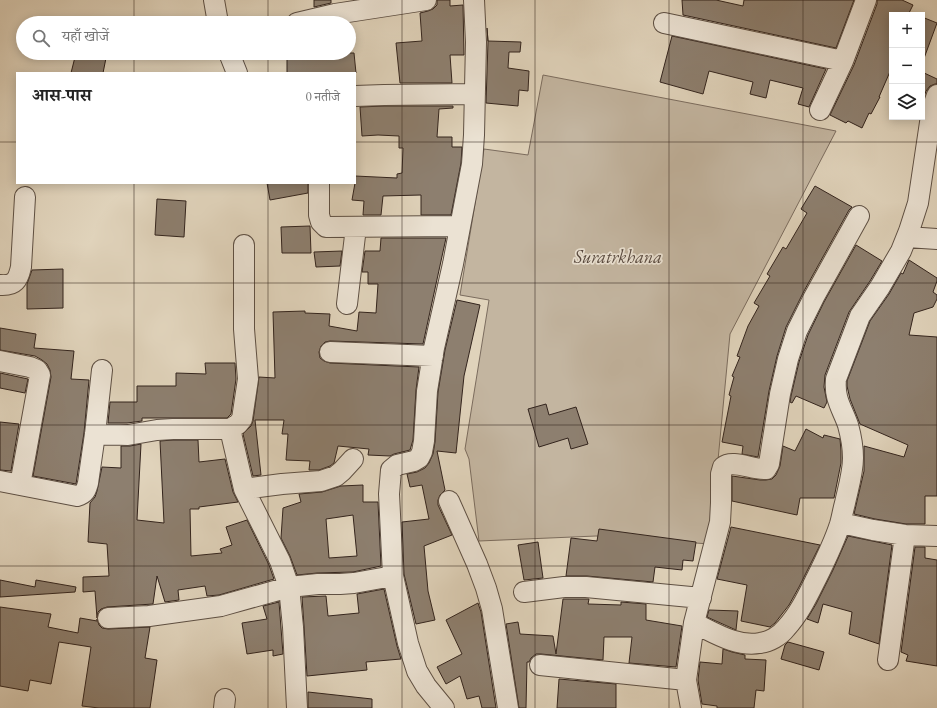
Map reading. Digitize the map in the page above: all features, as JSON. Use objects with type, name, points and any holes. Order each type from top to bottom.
[{"type":"street","points":[[214,0],[217,16]]},
{"type":"street","points":[[327,16],[426,0]]},
{"type":"street","points":[[444,708],[426,686],[417,670],[408,643],[393,576],[389,494],[391,470],[397,465],[414,462],[419,458],[422,452],[427,391],[433,356],[472,164],[476,42],[474,0]]},
{"type":"street","points":[[820,110],[842,61],[866,0]]},
{"type":"street","points":[[664,23],[842,61]]},
{"type":"street","points":[[232,60],[237,72]]},
{"type":"street","points":[[356,96],[475,94]]},
{"type":"street","points":[[694,623],[727,639],[737,642],[760,643],[774,639],[785,630],[801,609],[827,557],[841,523],[853,460],[852,442],[837,398],[836,379],[860,316],[880,287],[901,251],[907,237],[918,203],[932,109],[937,95]]},
{"type":"street","points":[[319,184],[319,215],[321,222],[326,227],[460,226]]},
{"type":"street","points":[[0,284],[5,285],[14,282],[19,277],[21,267],[25,197]]},
{"type":"street","points":[[691,708],[686,680],[694,623],[720,522],[722,467],[727,464],[733,464],[766,469],[769,464],[780,394],[788,359],[797,331],[859,216]]},
{"type":"street","points":[[347,304],[356,227]]},
{"type":"street","points":[[907,237],[937,239]]},
{"type":"street","points":[[95,434],[128,435],[173,429],[230,429],[238,424],[242,419],[248,379],[244,329],[244,245]]},
{"type":"street","points":[[330,352],[433,356]]},
{"type":"street","points":[[0,361],[30,367],[37,370],[40,376],[20,485]]},
{"type":"street","points":[[0,481],[77,496],[86,490],[95,434],[102,370]]},
{"type":"street","points":[[230,429],[244,489],[280,561],[289,587],[293,626],[297,708]]},
{"type":"street","points":[[244,489],[321,481],[336,476],[353,459]]},
{"type":"street","points":[[449,501],[477,564],[492,609],[508,708]]},
{"type":"street","points":[[841,523],[905,535],[937,536]]},
{"type":"street","points":[[888,660],[905,535]]},
{"type":"street","points":[[108,618],[149,616],[221,606],[289,587],[318,584],[347,584],[393,576]]},
{"type":"street","points":[[524,592],[564,587],[586,587],[700,598]]},
{"type":"street","points":[[540,665],[686,680]]},
{"type":"green space","name":"Suratrkhana","points":[[543,75],[836,131],[730,334],[710,544],[596,536],[479,541],[469,459],[465,449],[489,300],[460,295],[484,149],[528,155]]},
{"type":"building","points":[[314,0],[331,0],[331,3],[314,7]]},
{"type":"building","points":[[437,0],[450,0],[450,6],[463,5],[464,55],[450,55],[452,83],[400,83],[396,43],[422,41],[420,13],[433,9],[437,5]]},
{"type":"building","points":[[682,0],[716,0],[743,6],[744,0],[854,0],[836,48],[683,15]]},
{"type":"building","points":[[877,0],[902,0],[913,5],[910,12],[889,12],[889,74],[880,97],[871,114],[869,113],[862,128],[848,121],[846,123],[830,115],[854,65],[877,4]]},
{"type":"building","points":[[925,18],[937,23],[925,56]]},
{"type":"building","points":[[487,28],[488,41],[521,42],[520,52],[509,52],[508,68],[529,71],[528,91],[519,90],[518,106],[486,103]]},
{"type":"building","points":[[672,36],[826,69],[809,107],[798,104],[803,88],[770,80],[766,98],[750,94],[753,82],[709,71],[703,94],[660,82]]},
{"type":"building","points":[[74,60],[106,60],[103,72],[71,72]]},
{"type":"building","points":[[287,60],[355,60],[356,72],[287,72]]},
{"type":"building","points":[[925,73],[937,79],[937,84],[930,86],[925,94]]},
{"type":"building","points":[[453,106],[453,108],[439,109],[437,137],[452,137],[452,147],[462,147],[461,163],[451,215],[421,215],[421,195],[383,196],[381,215],[363,215],[364,201],[352,200],[356,184],[356,176],[397,178],[397,174],[402,173],[403,148],[399,148],[399,136],[362,136],[360,107]]},
{"type":"building","points":[[267,184],[308,184],[308,193],[270,200]]},
{"type":"building","points":[[815,186],[852,207],[804,291],[786,327],[777,356],[769,391],[758,457],[742,454],[743,446],[722,442],[731,396],[729,395],[734,377],[732,376],[740,357],[737,356],[748,326],[759,306],[754,303],[770,276],[767,274],[783,247],[786,249],[807,213],[801,209]]},
{"type":"building","points":[[157,199],[186,201],[184,237],[155,235]]},
{"type":"building","points":[[310,226],[311,253],[282,253],[281,227]]},
{"type":"building","points":[[381,238],[446,238],[423,344],[330,341],[325,342],[321,346],[319,352],[320,358],[330,363],[419,367],[413,440],[410,450],[390,456],[368,455],[369,449],[338,446],[334,463],[319,470],[309,470],[310,461],[286,460],[288,434],[282,434],[284,420],[255,420],[261,475],[253,476],[243,434],[251,426],[253,421],[259,377],[275,378],[273,312],[305,311],[305,313],[330,314],[329,326],[357,331],[359,312],[376,313],[378,284],[368,284],[368,272],[362,272],[365,251],[380,251]]},
{"type":"building","points":[[856,245],[882,261],[849,312],[825,375],[824,387],[827,402],[824,408],[796,396],[792,403],[790,402],[791,396],[799,362],[808,335],[824,302]]},
{"type":"building","points":[[342,251],[340,266],[316,267],[314,252]]},
{"type":"building","points":[[909,260],[937,278],[933,292],[937,295],[937,299],[933,307],[914,313],[909,335],[937,337],[937,496],[925,496],[925,524],[906,524],[854,514],[864,471],[864,446],[904,457],[908,445],[860,424],[850,399],[847,381],[870,321],[889,294],[901,273],[903,274]]},
{"type":"building","points":[[63,269],[63,308],[27,309],[27,284],[32,270]]},
{"type":"building","points":[[457,300],[480,305],[464,376],[456,453],[437,451],[445,490],[440,495],[438,505],[452,535],[424,546],[428,591],[435,620],[416,624],[404,574],[402,522],[429,519],[422,485],[410,487],[407,474],[417,472],[425,468],[433,454],[438,392],[445,350]]},
{"type":"building","points":[[0,328],[36,334],[34,348],[74,351],[71,379],[89,380],[84,433],[76,484],[33,476],[51,377],[50,370],[47,364],[35,356],[0,350]]},
{"type":"building","points":[[205,363],[235,363],[236,379],[231,414],[227,418],[142,418],[142,421],[108,423],[110,402],[137,402],[137,386],[176,386],[176,373],[206,374]]},
{"type":"building","points":[[0,373],[28,379],[25,393],[0,388]]},
{"type":"building","points":[[546,404],[549,415],[576,407],[588,444],[571,449],[568,438],[539,447],[528,409]]},
{"type":"building","points":[[0,422],[19,424],[11,471],[0,470]]},
{"type":"building","points":[[806,429],[823,438],[824,435],[840,439],[841,463],[834,498],[800,498],[797,515],[732,501],[732,476],[760,480],[772,479],[776,475],[780,466],[783,446],[795,451]]},
{"type":"building","points":[[198,440],[199,462],[225,459],[233,492],[238,502],[199,507],[199,509],[190,509],[191,556],[222,553],[220,549],[232,545],[226,527],[247,520],[269,565],[274,579],[219,595],[207,596],[205,586],[178,590],[179,600],[165,602],[157,576],[153,604],[107,607],[98,612],[97,618],[95,591],[83,592],[83,577],[109,576],[107,544],[88,542],[90,503],[95,497],[97,491],[102,467],[121,468],[121,446],[141,444],[137,520],[164,523],[160,441]]},
{"type":"building","points":[[363,485],[363,502],[378,502],[381,566],[353,572],[297,575],[281,538],[283,508],[301,502],[299,494],[322,492],[341,486]],"holes":[[[353,515],[357,556],[329,558],[326,519]]]},
{"type":"building","points":[[731,527],[820,545],[789,605],[770,627],[741,621],[747,585],[717,579]]},
{"type":"building","points":[[599,529],[696,542],[693,561],[683,560],[682,570],[655,567],[653,582],[587,576],[566,576],[571,538],[597,541]]},
{"type":"building","points":[[848,536],[892,545],[879,644],[849,634],[852,612],[823,604],[818,623],[807,619],[833,570]]},
{"type":"building","points":[[538,542],[543,578],[524,580],[518,545]]},
{"type":"building","points":[[915,547],[925,547],[925,558],[937,560],[937,666],[906,661],[908,655],[901,652]]},
{"type":"building","points":[[0,580],[35,587],[36,580],[76,587],[75,592],[0,597]]},
{"type":"building","points":[[384,589],[401,659],[366,662],[367,670],[307,676],[302,597],[326,596],[328,616],[359,613],[357,594]]},
{"type":"building","points":[[563,599],[589,599],[588,604],[621,605],[621,602],[646,604],[646,620],[682,626],[676,667],[629,663],[632,637],[604,637],[603,660],[536,654],[529,662],[527,662],[526,708],[519,708],[506,624],[518,622],[520,634],[553,636],[556,654]]},
{"type":"building","points":[[279,602],[283,654],[273,656],[273,650],[247,654],[242,623],[267,619],[263,606]]},
{"type":"building","points":[[478,603],[481,612],[496,708],[482,708],[479,696],[467,699],[460,676],[446,684],[437,667],[462,654],[446,620]]},
{"type":"building","points":[[0,607],[51,614],[48,627],[78,633],[80,618],[97,621],[97,619],[102,628],[108,629],[150,627],[145,658],[157,660],[150,708],[99,708],[82,706],[91,647],[59,642],[51,684],[30,680],[28,691],[0,686]]},
{"type":"building","points":[[709,610],[738,611],[736,630],[707,617]]},
{"type":"building","points":[[788,642],[824,652],[819,670],[781,659],[785,645]]},
{"type":"building","points":[[723,649],[745,655],[745,659],[766,660],[764,691],[756,690],[754,708],[717,708],[717,706],[702,704],[698,680],[700,662],[722,664]]},
{"type":"building","points":[[559,679],[616,684],[616,708],[557,708]]},
{"type":"building","points":[[308,692],[372,699],[372,708],[308,708]]}]
